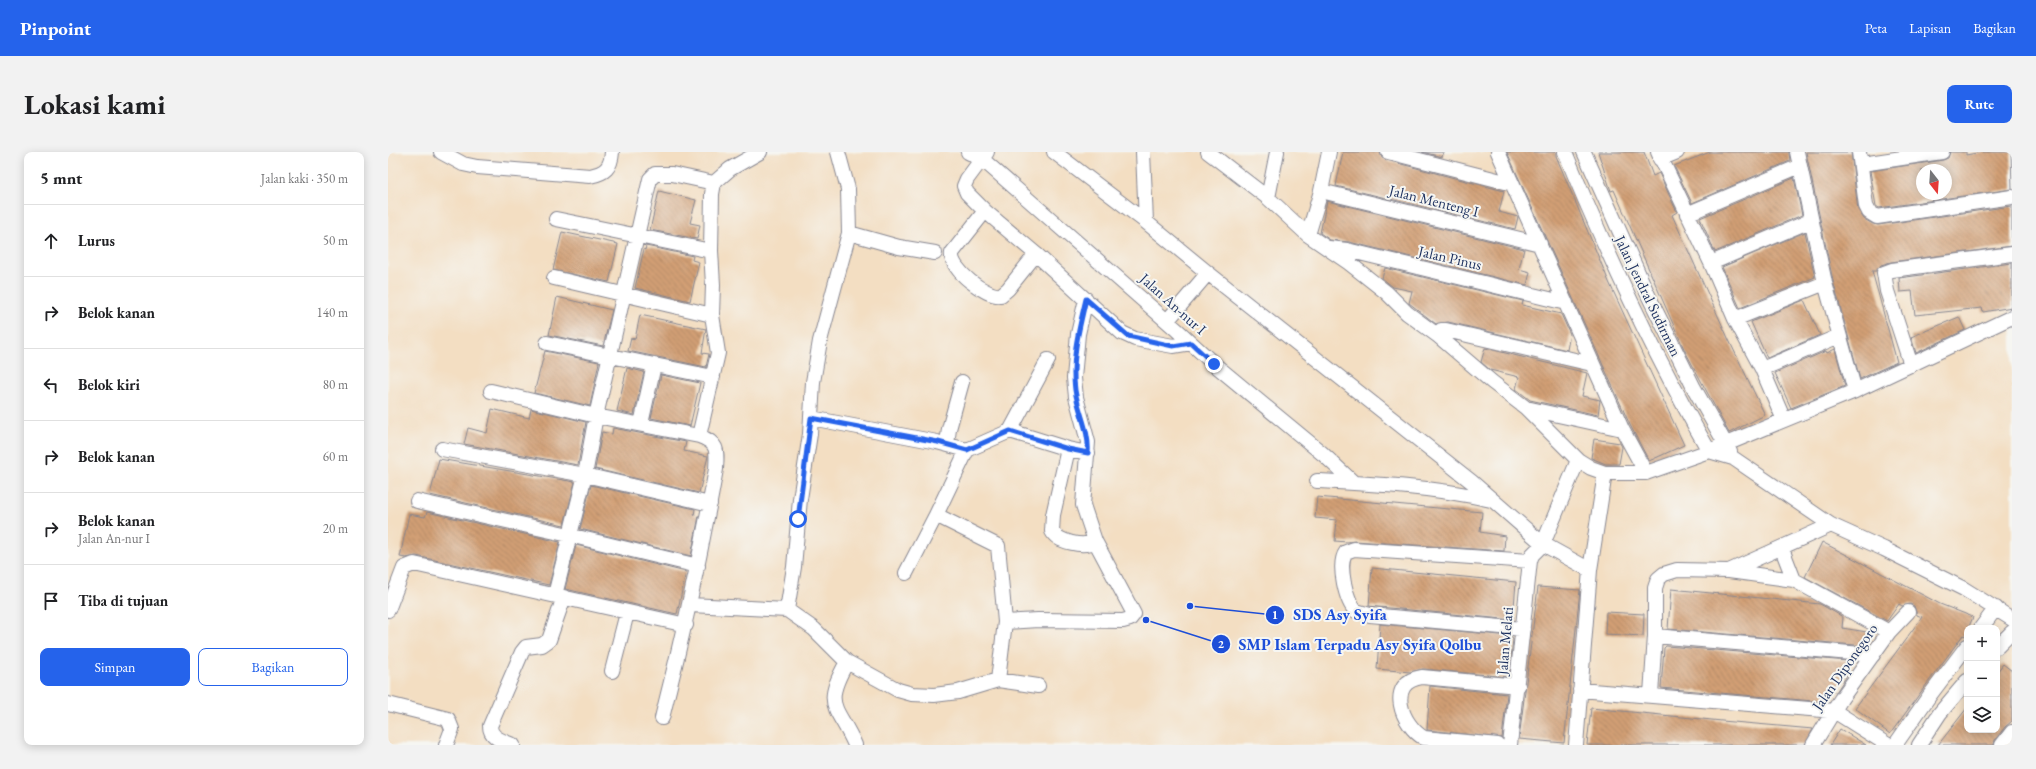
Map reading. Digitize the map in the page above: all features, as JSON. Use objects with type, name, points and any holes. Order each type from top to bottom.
[{"type":"street","points":[[441,152],[463,164],[477,167],[590,176],[605,171],[609,167],[612,152]]},
{"type":"street","points":[[699,436],[718,353],[712,315],[713,285],[711,251],[712,194],[714,183],[730,169],[760,152]]},
{"type":"street","points":[[786,610],[794,567],[800,499],[811,418],[813,382],[820,341],[849,233],[848,189],[838,152]]},
{"type":"street","name":"Jalan An-nur I","points":[[968,152],[984,155],[1214,364],[1323,454],[1354,483]]},
{"type":"street","points":[[1054,152],[1146,222],[1208,273],[1472,482],[1543,544],[1590,570]]},
{"type":"street","points":[[1143,152],[1146,222]]},
{"type":"street","points":[[1268,198],[1277,152]]},
{"type":"street","points":[[1308,235],[1321,191],[1329,152]]},
{"type":"street","points":[[1388,152],[1513,184]]},
{"type":"street","points":[[1498,152],[1592,364],[1622,429],[1646,473]]},
{"type":"street","name":"Jalan Jendral Sudirman","points":[[1565,152],[1590,214],[1678,396],[1709,451]]},
{"type":"street","name":"Jalan Jendral Sudirman","points":[[1584,152],[1649,297],[1690,381],[1733,458]]},
{"type":"street","points":[[1677,152],[1659,156],[1711,263],[1735,319],[1762,369],[1784,420]]},
{"type":"street","points":[[1797,152],[1810,220],[1825,283],[1855,391]]},
{"type":"street","points":[[1942,152],[1860,158],[1866,206],[1869,212],[1877,217],[2012,197]]},
{"type":"street","points":[[1215,154],[1268,198],[1308,235],[1368,277],[1407,312],[1437,334],[1526,408],[1578,460],[1591,468],[1605,473],[1646,473],[1709,451],[1855,391],[1911,366],[2012,317]]},
{"type":"street","points":[[984,155],[967,179],[964,186],[967,193],[985,211],[1128,336],[1173,346],[1191,343]]},
{"type":"street","points":[[1687,214],[1800,166]]},
{"type":"street","points":[[513,745],[493,735],[490,731],[490,726],[522,652],[526,647],[542,645],[549,640],[560,596],[569,535],[585,475],[596,416],[650,180],[653,175],[665,173],[714,183]]},
{"type":"street","name":"Jalan Menteng I","points":[[1321,191],[1540,244]]},
{"type":"street","points":[[1590,214],[1609,205]]},
{"type":"street","points":[[985,211],[952,253],[953,264],[962,274],[990,295],[1001,295],[1008,289],[1036,254]]},
{"type":"street","points":[[556,219],[711,251]]},
{"type":"street","points":[[1711,263],[1810,220]]},
{"type":"street","points":[[849,233],[899,247],[935,253]]},
{"type":"street","name":"Jalan Pinus","points":[[1327,248],[1347,250],[1566,303]]},
{"type":"street","points":[[1911,366],[1887,291],[1884,273],[1892,270],[2012,254]]},
{"type":"street","points":[[1167,321],[1208,273]]},
{"type":"street","points":[[554,278],[624,296],[712,315]]},
{"type":"street","points":[[1735,319],[1825,283]]},
{"type":"street","points":[[1005,622],[1042,620],[1123,620],[1133,617],[1132,610],[1095,541],[1086,517],[1083,501],[1088,442],[1078,406],[1074,378],[1078,334],[1086,299]]},
{"type":"street","points":[[1437,334],[1441,330],[1446,330],[1592,364]]},
{"type":"street","points":[[1762,369],[1839,336]]},
{"type":"street","points":[[547,343],[713,376]]},
{"type":"street","points":[[811,418],[947,444],[967,450],[1010,431],[1048,360]]},
{"type":"street","points":[[641,424],[654,365]]},
{"type":"street","points":[[947,444],[949,429],[962,382]]},
{"type":"street","points":[[491,391],[596,416],[699,436],[711,441],[716,449],[716,469],[698,566],[686,625],[662,718]]},
{"type":"street","points":[[1526,408],[1622,429]]},
{"type":"street","points":[[1010,431],[1068,449],[1088,453]]},
{"type":"street","points":[[442,449],[585,475],[710,504]]},
{"type":"street","points":[[1068,449],[1053,515],[1052,531],[1058,538],[1082,544],[1095,541]]},
{"type":"street","points":[[906,573],[967,450]]},
{"type":"street","points":[[1709,451],[1733,458],[1831,525],[1925,569],[1996,608],[2012,619]]},
{"type":"street","points":[[1523,629],[1364,614],[1353,608],[1346,596],[1343,567],[1344,555],[1354,549],[1530,561],[1532,555],[1543,544],[1578,460]]},
{"type":"street","points":[[1576,745],[1590,570],[1605,473]]},
{"type":"street","points":[[1317,481],[1354,483],[1471,495],[1492,500]]},
{"type":"street","points":[[417,501],[698,566]]},
{"type":"street","points":[[936,515],[998,546],[1005,622],[998,680]]},
{"type":"street","points":[[1728,571],[1782,549],[1831,525]]},
{"type":"street","points":[[1782,549],[1794,580]]},
{"type":"street","name":"Jalan Melati","points":[[1510,745],[1518,686],[1530,561]]},
{"type":"street","points":[[389,604],[404,568],[414,564],[560,596],[627,613],[686,625]]},
{"type":"street","points":[[1651,694],[1655,636],[1655,588],[1658,579],[1664,574],[1677,570],[1728,571],[1794,580],[1889,632]]},
{"type":"street","points":[[690,605],[786,610],[814,629],[847,662],[898,690],[912,694],[934,695],[958,692],[998,680],[1038,686]]},
{"type":"street","points":[[1983,625],[1996,608]]},
{"type":"street","name":"Jalan Diponegoro","points":[[1814,745],[1834,711],[1889,632],[1908,612]]},
{"type":"street","points":[[612,671],[627,613]]},
{"type":"street","points":[[2000,645],[2012,632]]},
{"type":"street","points":[[1655,636],[1873,655]]},
{"type":"street","points":[[1895,745],[1926,700],[1964,650]]},
{"type":"street","points":[[847,662],[841,673],[833,701],[838,717],[855,745]]},
{"type":"street","points":[[1498,745],[1431,739],[1419,735],[1412,728],[1402,711],[1401,695],[1408,683],[1415,678],[1518,686]]},
{"type":"street","points":[[1919,745],[1940,713],[1964,684]]},
{"type":"street","points":[[1580,690],[1651,694],[1834,711],[1888,745]]},
{"type":"street","points":[[388,704],[448,719],[452,729],[446,745]]},
{"type":"street","points":[[2002,745],[2012,732]]},
{"type":"building","points":[[1343,152],[1380,152],[1382,158],[1386,160],[1504,191],[1499,212],[1518,217],[1515,229],[1336,186]]},
{"type":"building","points":[[1422,152],[1444,152],[1442,157]]},
{"type":"building","points":[[1507,152],[1556,152],[1556,156],[1609,282],[1684,445],[1649,461],[1630,425]]},
{"type":"building","points":[[1598,152],[1644,152],[1653,176],[1659,173],[1677,212],[1672,215],[1765,415],[1729,433],[1685,351],[1614,190],[1611,191]]},
{"type":"building","points":[[1710,152],[1789,152],[1790,161],[1692,203],[1674,166]]},
{"type":"building","points":[[1806,152],[1851,152],[1858,210],[1864,219],[1873,224],[1878,225],[2012,206],[2012,246],[1891,262],[1881,265],[1876,271],[1872,271],[1897,362],[1860,379],[1833,281]]},
{"type":"building","points":[[1950,152],[1966,152],[1966,155],[1982,152],[2011,152],[2012,189],[1952,198],[1952,164],[1916,164],[1948,158]]},
{"type":"building","points":[[1916,164],[1916,200],[1935,200],[1879,208],[1876,206],[1870,171]]},
{"type":"building","points":[[1794,178],[1802,215],[1715,252],[1700,218]]},
{"type":"building","points":[[659,191],[696,200],[690,223],[700,225],[697,239],[650,230]]},
{"type":"building","points":[[1327,201],[1524,249],[1519,269],[1530,272],[1527,285],[1349,242],[1330,240],[1320,233]]},
{"type":"building","points":[[562,232],[618,244],[609,282],[553,270]]},
{"type":"building","points":[[1805,232],[1815,277],[1740,308],[1722,267]]},
{"type":"building","points":[[646,246],[693,256],[692,260],[699,262],[690,301],[635,288]]},
{"type":"building","points":[[2012,263],[2012,307],[1983,312],[1982,308],[1915,315],[1912,291],[1900,292],[1899,278]]},
{"type":"building","points":[[1385,268],[1523,301],[1522,305],[1561,314],[1570,334],[1567,350],[1448,322],[1436,324],[1409,303],[1412,291],[1393,287],[1382,278]]},
{"type":"building","points":[[557,297],[612,310],[603,346],[549,335]]},
{"type":"building","points":[[1804,300],[1820,335],[1767,358],[1751,322]]},
{"type":"building","points":[[640,315],[706,329],[702,353],[709,354],[706,367],[628,351],[631,338],[635,339]]},
{"type":"building","points":[[1959,317],[1965,330],[1916,353],[1911,337]]},
{"type":"building","points":[[1485,348],[1587,373],[1582,396],[1600,400],[1598,415],[1530,400],[1516,389],[1519,377],[1490,370],[1481,362]]},
{"type":"building","points":[[1835,349],[1845,386],[1791,408],[1775,373],[1826,351],[1827,353]]},
{"type":"building","points":[[545,351],[599,362],[590,406],[534,393]]},
{"type":"building","points":[[627,368],[644,372],[634,415],[617,411]]},
{"type":"building","points":[[661,375],[700,383],[690,426],[651,418]]},
{"type":"building","points":[[492,409],[529,418],[531,409],[586,422],[578,465],[464,444],[468,428],[487,433]]},
{"type":"building","points":[[613,428],[686,442],[684,451],[708,456],[699,493],[595,469],[602,432],[612,434]]},
{"type":"building","points":[[1594,439],[1620,443],[1622,447],[1619,464],[1606,464],[1591,458]]},
{"type":"building","points":[[439,459],[575,482],[564,525],[430,495]]},
{"type":"building","points":[[591,485],[695,509],[694,515],[699,516],[691,556],[580,529]]},
{"type":"building","points":[[1317,497],[1482,512],[1480,532],[1505,536],[1504,551],[1335,541],[1337,520],[1315,518]]},
{"type":"building","points":[[427,512],[560,542],[549,585],[416,556],[406,558],[400,557],[409,514],[425,517]]},
{"type":"building","points":[[1822,542],[1940,604],[1973,617],[1970,625],[1964,625],[1964,636],[1890,734],[1855,708],[1922,617],[1917,615],[1914,606],[1910,604],[1902,606],[1899,604],[1887,621],[1805,577]]},
{"type":"building","points":[[576,545],[686,572],[677,614],[565,589]]},
{"type":"building","points":[[1372,568],[1516,582],[1513,620],[1369,606]]},
{"type":"building","points":[[1538,587],[1580,590],[1564,743],[1519,739]]},
{"type":"building","points":[[1671,589],[1820,604],[1843,617],[1842,628],[1867,632],[1866,646],[1668,629]]},
{"type":"building","points":[[1606,612],[1644,614],[1643,636],[1605,634]]},
{"type":"building","points":[[1380,624],[1511,636],[1513,639],[1509,677],[1423,669],[1410,672],[1377,669]]},
{"type":"building","points":[[1666,646],[1848,661],[1846,677],[1836,692],[1827,691],[1825,702],[1661,688],[1664,648]]},
{"type":"building","points":[[2003,664],[2012,671],[2012,721],[2005,727],[1995,740],[1994,745],[1938,745],[1964,712],[1964,733],[2000,733],[2000,668]]},
{"type":"building","points":[[1430,686],[1507,694],[1502,738],[1427,730]]},
{"type":"building","points":[[1591,708],[1813,729],[1805,745],[1587,745]]},
{"type":"building","points":[[1840,729],[1866,745],[1830,745]]},
{"type":"place","name":"SDS Asy Syifa","points":[[1190,606]]},
{"type":"place","name":"SMP Islam Terpadu Asy Syifa Qolbu","points":[[1146,620]]},
{"type":"route","points":[[798,519],[811,418],[938,442],[967,450],[1010,431],[1068,449],[1088,453],[1088,442],[1076,397],[1074,378],[1075,353],[1086,299],[1122,333],[1135,339],[1173,346],[1191,343],[1214,364]]}]
